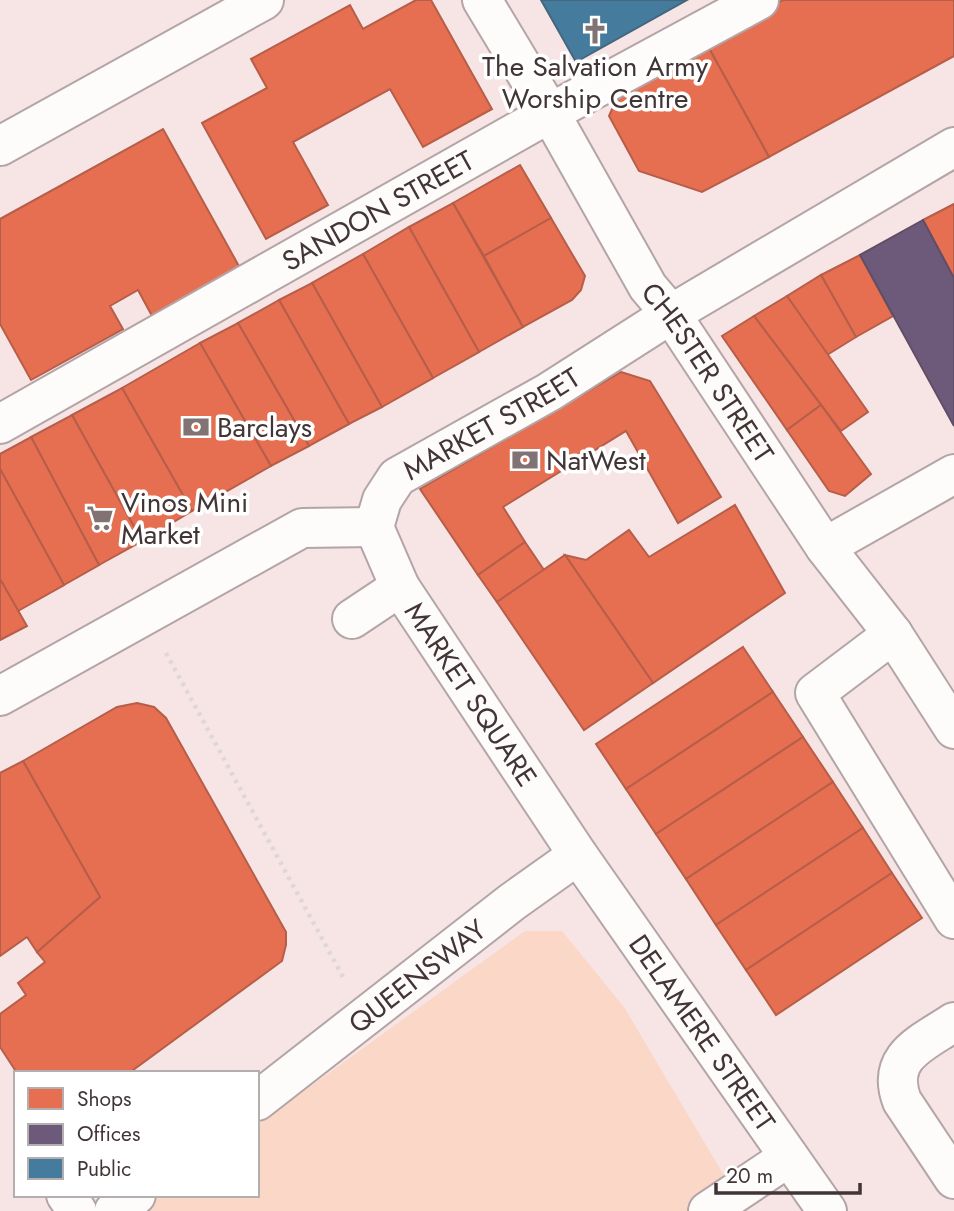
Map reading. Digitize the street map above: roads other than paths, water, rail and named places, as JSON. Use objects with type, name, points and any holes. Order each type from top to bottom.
[{"type":"street","points":[[0,146],[264,0]]},
{"type":"street","name":"CHESTER STREET","points":[[482,0],[550,113],[648,287],[671,314],[825,547],[893,634],[954,729]]},
{"type":"street","name":"SANDON STREET","points":[[0,424],[550,113],[759,0]]},
{"type":"street","name":"MARKET STREET","points":[[374,527],[382,500],[397,477],[549,392],[671,314],[954,147]]},
{"type":"street","points":[[825,547],[954,474]]},
{"type":"street","points":[[0,696],[302,528],[374,527]]},
{"type":"street","name":"MARKET SQUARE","points":[[374,527],[400,587],[578,855]]},
{"type":"street","points":[[352,619],[400,587]]},
{"type":"street","points":[[893,634],[815,693],[954,919]]},
{"type":"street","name":"QUEENSWAY","points":[[259,1099],[512,902],[578,855]]},
{"type":"street","name":"DELAMERE STREET","points":[[578,855],[827,1211]]},
{"type":"street","points":[[954,1022],[906,1054],[899,1071],[897,1087],[902,1101],[954,1179]]},
{"type":"street","points":[[708,1211],[789,1157]]},
{"type":"street","points":[[114,1211],[133,1197]]},
{"type":"place","name":"The Salvation Army Worship Centre","points":[[595,31]]},
{"type":"place","name":"Barclays","points":[[196,427]]},
{"type":"place","name":"NatWest","points":[[525,460]]},
{"type":"place","name":"Vinos Mini Market","points":[[100,518]]}]
